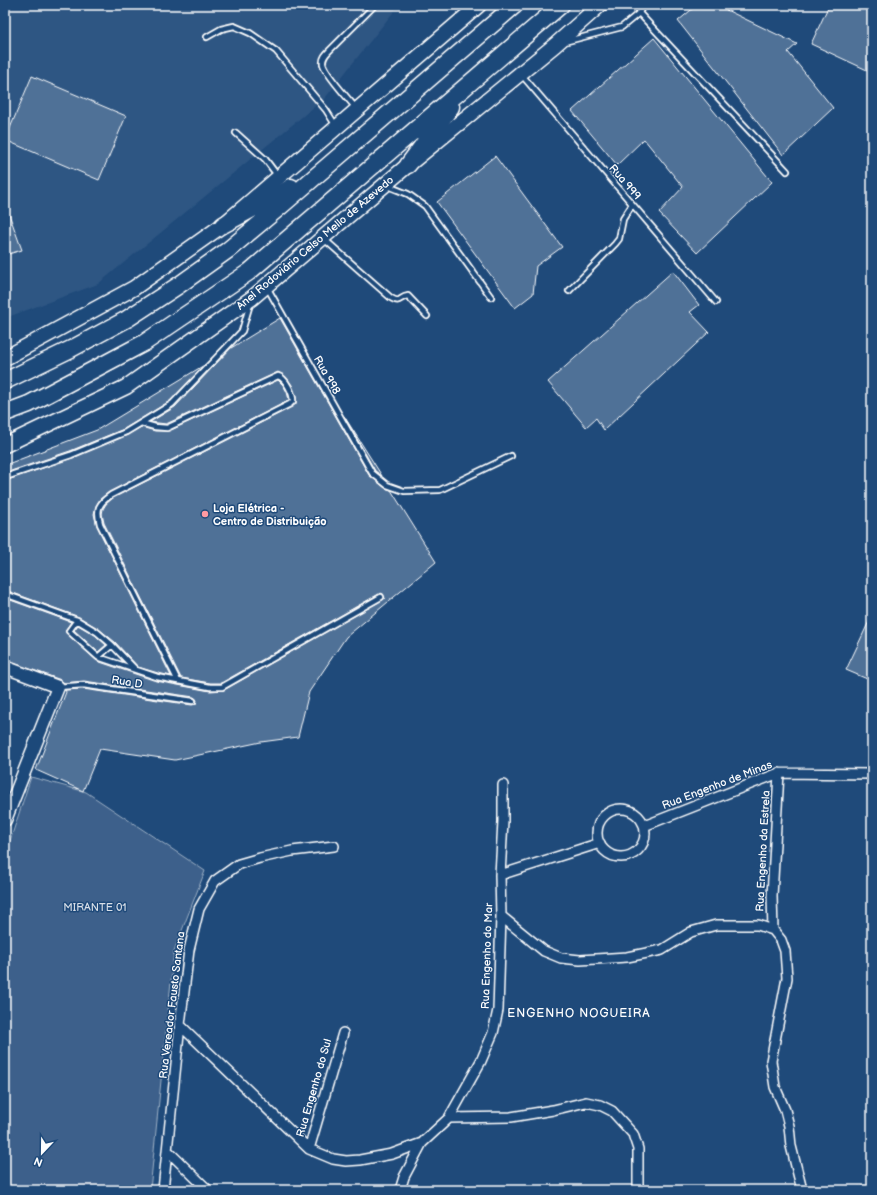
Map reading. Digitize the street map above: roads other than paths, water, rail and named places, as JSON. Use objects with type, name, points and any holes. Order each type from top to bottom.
[{"type":"highway","points":[[5,381],[72,349],[127,319],[179,286],[228,250],[515,5]]},
{"type":"highway","name":"Anel Rodoviário Celso Mello de Azevedo","points":[[5,413],[29,404],[144,343],[249,272],[561,5]]},
{"type":"highway","points":[[408,165],[468,84]]},
{"type":"highway","points":[[223,225],[275,197],[331,162]]},
{"type":"main road","points":[[5,358],[134,288],[223,225],[479,5]]},
{"type":"main road","name":"Anel Rodoviário Celso Mello de Azevedo","points":[[5,445],[126,387],[252,298],[408,165],[555,45],[600,5]]},
{"type":"street","points":[[5,667],[58,687],[5,820]]},
{"type":"street","name":"Rua Engenho de Minas","points":[[644,826],[779,773],[872,774]]},
{"type":"street","name":"Rua Engenho da Estrela","points":[[773,930],[772,896],[779,773]]},
{"type":"street","name":"Rua Engenho do Mar","points":[[180,1025],[309,1149],[333,1159],[346,1161],[392,1154],[422,1142],[449,1118],[481,1061],[493,1033],[498,1010],[503,786]]},
{"type":"street","points":[[615,810],[623,810],[634,813],[640,818],[644,826],[644,840],[641,848],[635,854],[627,857],[611,855],[604,850],[600,843],[598,827],[607,814],[615,810]]},
{"type":"street","points":[[500,875],[600,843]]},
{"type":"street","name":"Rua Vereador Fausto Santana","points":[[163,1190],[189,950],[199,909],[215,881],[239,864],[292,851],[334,846]]},
{"type":"street","points":[[501,916],[544,951],[561,958],[580,960],[627,957],[662,950],[691,932],[716,925],[758,925],[773,930],[781,940],[785,951],[787,978],[771,1061],[775,1087],[785,1110],[789,1126],[791,1146],[802,1190]]},
{"type":"street","name":"Rua Engenho do Sul","points":[[309,1149],[343,1033]]},
{"type":"street","points":[[449,1118],[511,1117],[553,1110],[586,1102],[600,1105],[612,1111],[633,1134],[638,1149],[638,1190]]},
{"type":"street","points":[[400,1190],[404,1177],[422,1142]]},
{"type":"street","points":[[168,1151],[208,1190]]},
{"type":"lane","points":[[358,110],[343,93],[323,65],[324,58],[330,50],[375,5]]},
{"type":"lane","points":[[555,45],[622,27],[639,13],[643,5]]},
{"type":"lane","points":[[639,13],[787,171]]},
{"type":"lane","points":[[207,37],[221,29],[234,26],[250,33],[276,51],[326,110],[337,127]]},
{"type":"lane","name":"Rua 999","points":[[519,73],[716,302]]},
{"type":"lane","points":[[236,133],[265,160],[278,177]]},
{"type":"lane","points":[[385,185],[408,194],[425,206],[491,296]]},
{"type":"lane","points":[[569,291],[619,239],[623,220],[632,205]]},
{"type":"lane","points":[[322,238],[391,298],[396,301],[400,301],[404,297],[408,296],[427,316]]},
{"type":"lane","name":"Rua 998","points":[[266,286],[372,473],[387,485],[404,491],[440,490],[511,456]]},
{"type":"lane","points":[[5,477],[71,455],[126,432],[172,404],[242,331],[252,298]]},
{"type":"lane","points":[[141,423],[155,428],[167,428],[278,376],[284,379],[293,397],[292,403],[111,495],[100,504],[97,514],[100,524],[178,681]]},
{"type":"lane","points":[[5,594],[77,620],[97,632],[112,645],[136,671]]},
{"type":"lane","points":[[77,620],[69,631],[98,658],[157,677],[210,687],[222,687],[381,597]]},
{"type":"lane","points":[[98,658],[112,645]]},
{"type":"lane","name":"Rua D","points":[[58,687],[83,685],[193,701]]},
{"type":"place","name":"Loja Elétrica - Centro de Distribuição","points":[[205,514]]},
{"type":"district","name":"ENGENHO NOGUEIRA","points":[[579,1013]]},
{"type":"park label","name":"MIRANTE 01","points":[[95,907]]}]
